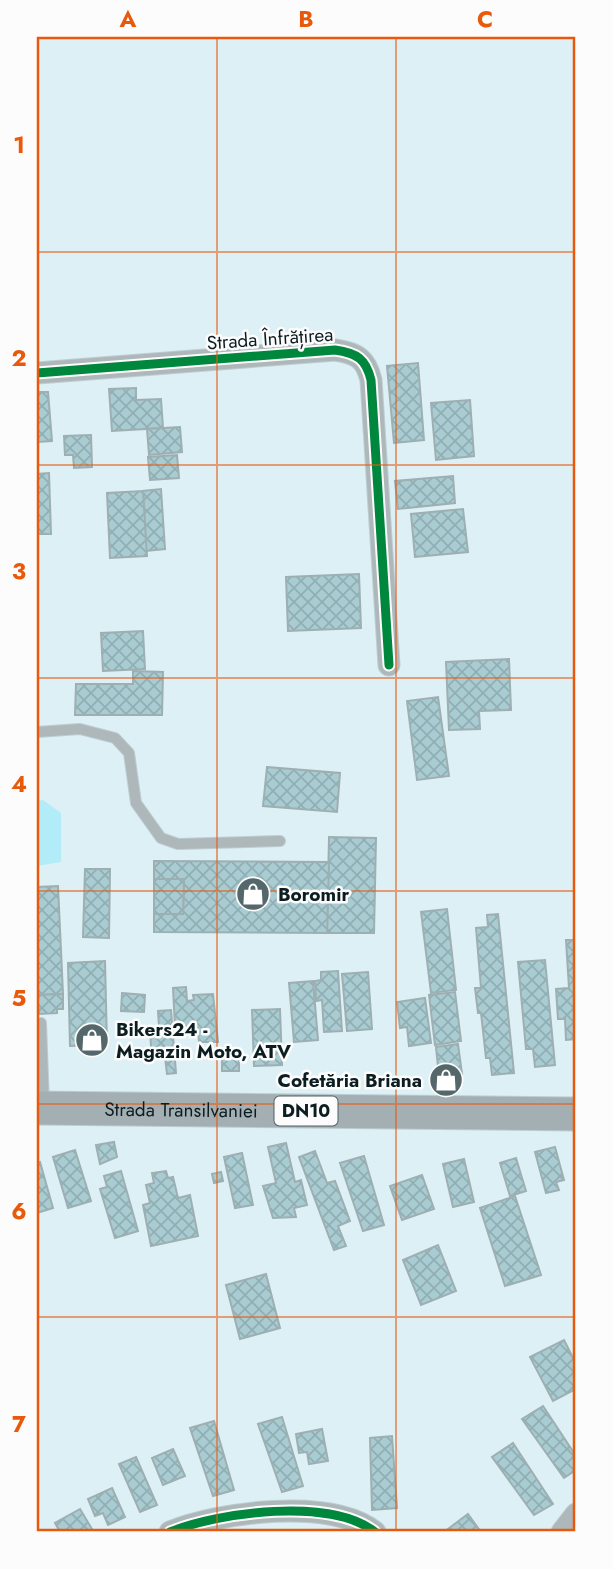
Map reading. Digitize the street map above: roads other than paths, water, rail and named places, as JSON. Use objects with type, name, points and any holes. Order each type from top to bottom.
[{"type":"main road","name":"Strada Transilvaniei","points":[[40,1108],[576,1114]]},
{"type":"street","name":"Strada Înfrățirea","points":[[37,373],[335,350],[359,356],[367,365],[371,380],[389,665]]},
{"type":"street","points":[[170,1532],[188,1525],[244,1514],[319,1511],[364,1523],[375,1532]]},
{"type":"street","points":[[562,1532],[576,1514]]},
{"type":"lane","points":[[37,732],[80,729],[115,738],[129,753],[136,803],[161,838],[178,844],[280,841]]},
{"type":"lane","points":[[40,1108],[41,1023]]},
{"type":"place","name":"Boromir","points":[[253,894]]},
{"type":"place","name":"Bikers24 - Magazin Moto, ATV","points":[[92,1040]]},
{"type":"place","name":"Cofetăria Briana","points":[[446,1080]]}]
